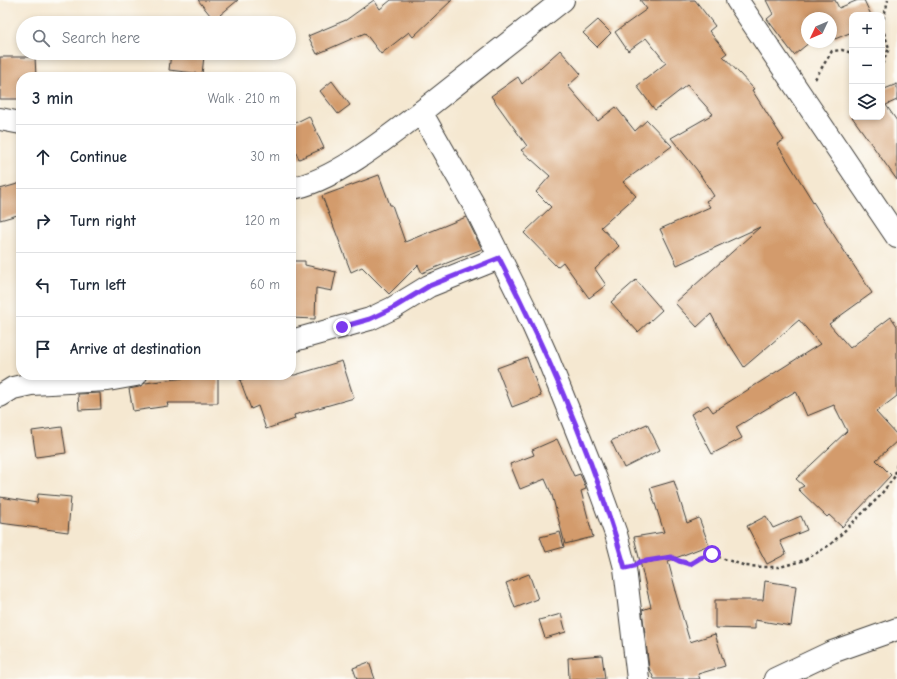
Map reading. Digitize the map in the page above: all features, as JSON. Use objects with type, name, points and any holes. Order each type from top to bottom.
[{"type":"street","points":[[296,187],[341,169],[421,112],[563,0]]},
{"type":"street","points":[[737,0],[897,237]]},
{"type":"street","points":[[421,112],[475,207],[527,312],[559,386],[599,486],[616,534],[625,568],[638,679]]},
{"type":"street","points":[[0,119],[16,122]]},
{"type":"street","points":[[296,340],[370,319],[393,308],[429,286],[499,258]]},
{"type":"street","points":[[0,396],[13,388],[31,384],[108,380]]},
{"type":"street","points":[[776,679],[832,652],[897,629]]},
{"type":"path","points":[[885,13],[888,0]]},
{"type":"path","points":[[885,34],[890,48],[885,59]]},
{"type":"path","points":[[805,99],[818,72],[832,51],[842,50],[849,52]]},
{"type":"path","points":[[625,568],[634,566],[640,562],[671,557],[690,564],[700,558],[712,554],[746,566],[764,568],[780,567],[805,560],[831,544],[879,497],[895,476],[897,463]]},
{"type":"building","points":[[198,0],[238,0],[219,16],[211,16]]},
{"type":"building","points":[[374,0],[380,9],[391,0],[452,0],[413,37],[409,32],[381,54],[365,33],[317,54],[308,36],[346,20]]},
{"type":"building","points":[[640,0],[695,0],[715,26],[709,31],[727,53],[723,56],[754,89],[752,90],[784,140],[777,144],[872,293],[829,324],[850,348],[891,317],[897,326],[897,396],[876,412],[897,435],[897,441],[876,460],[891,475],[842,527],[829,515],[827,517],[798,489],[804,486],[796,479],[847,431],[834,405],[807,416],[796,391],[736,427],[742,438],[712,454],[691,414],[708,405],[713,412],[820,344],[799,320],[744,367],[730,345],[728,345],[711,314],[697,327],[675,303],[760,227],[677,265],[660,229],[710,207],[706,201],[714,196],[697,170],[671,138],[713,114],[687,85],[655,110],[637,86],[666,63],[646,38],[628,51],[615,32],[647,9]]},
{"type":"building","points":[[766,0],[835,0],[839,8],[858,0],[864,0],[870,12],[849,12],[849,33],[837,38],[837,12],[801,12],[801,48],[803,48],[794,55],[767,19],[773,14]]},
{"type":"building","points":[[598,20],[611,33],[597,47],[583,33]]},
{"type":"building","points":[[560,50],[581,74],[568,86],[598,121],[616,107],[635,131],[647,120],[672,146],[623,182],[636,196],[601,227],[619,246],[595,269],[606,285],[589,298],[563,262],[557,267],[524,233],[551,207],[536,192],[550,176],[521,150],[527,146],[491,96],[518,77],[522,84]]},
{"type":"building","points":[[0,57],[16,57],[16,60],[35,60],[36,72],[16,72],[16,99],[0,99]]},
{"type":"building","points":[[170,60],[204,60],[202,72],[169,70]]},
{"type":"building","points":[[332,81],[350,105],[338,114],[320,91]]},
{"type":"building","points":[[897,84],[897,100],[886,105],[897,121],[897,180],[854,120],[885,120],[885,89]]},
{"type":"building","points":[[309,116],[324,148],[299,159],[296,153],[296,122]]},
{"type":"building","points":[[379,175],[390,205],[392,205],[405,242],[466,217],[482,249],[422,273],[418,265],[389,294],[362,267],[351,272],[322,196]]},
{"type":"building","points":[[16,184],[16,215],[0,220],[0,189]]},
{"type":"building","points":[[296,261],[305,261],[305,265],[336,272],[332,291],[316,288],[315,319],[296,318]]},
{"type":"building","points":[[636,280],[662,310],[638,332],[611,302]]},
{"type":"building","points":[[527,357],[541,396],[512,407],[497,368]]},
{"type":"building","points":[[342,361],[354,398],[294,415],[295,419],[266,429],[258,406],[251,409],[240,380],[296,380],[296,375]]},
{"type":"building","points":[[168,380],[218,380],[218,403],[167,403],[168,406],[133,411],[129,389],[139,387],[145,383]]},
{"type":"building","points":[[100,393],[101,409],[79,410],[78,394]]},
{"type":"building","points":[[647,424],[660,450],[624,468],[611,441]]},
{"type":"building","points":[[62,427],[66,453],[36,457],[32,431]]},
{"type":"building","points":[[557,439],[574,476],[580,474],[584,483],[586,489],[581,491],[593,537],[565,544],[552,495],[545,479],[520,489],[510,464],[534,455],[532,450]]},
{"type":"building","points":[[674,481],[687,523],[699,518],[709,545],[668,561],[675,591],[690,642],[715,634],[725,666],[698,674],[700,679],[654,679],[649,668],[642,610],[651,607],[634,537],[664,532],[650,488]]},
{"type":"building","points":[[38,494],[71,497],[68,532],[0,523],[0,497],[37,503]]},
{"type":"building","points":[[766,516],[773,528],[801,516],[807,530],[780,541],[786,554],[767,564],[747,526]]},
{"type":"building","points":[[560,532],[564,547],[546,552],[540,537]]},
{"type":"building","points":[[529,574],[538,599],[515,608],[506,583]]},
{"type":"building","points":[[765,581],[796,586],[791,626],[755,620],[755,629],[715,628],[715,600],[763,600]]},
{"type":"building","points":[[561,614],[566,632],[545,638],[539,620]]},
{"type":"building","points":[[602,655],[605,679],[569,679],[568,658]]},
{"type":"building","points":[[369,662],[375,679],[357,679],[353,668]]},
{"type":"route","points":[[342,327],[370,319],[393,308],[429,286],[499,258],[527,312],[579,435],[616,534],[625,568],[634,566],[640,562],[671,557],[690,564],[700,558],[712,554]]}]
